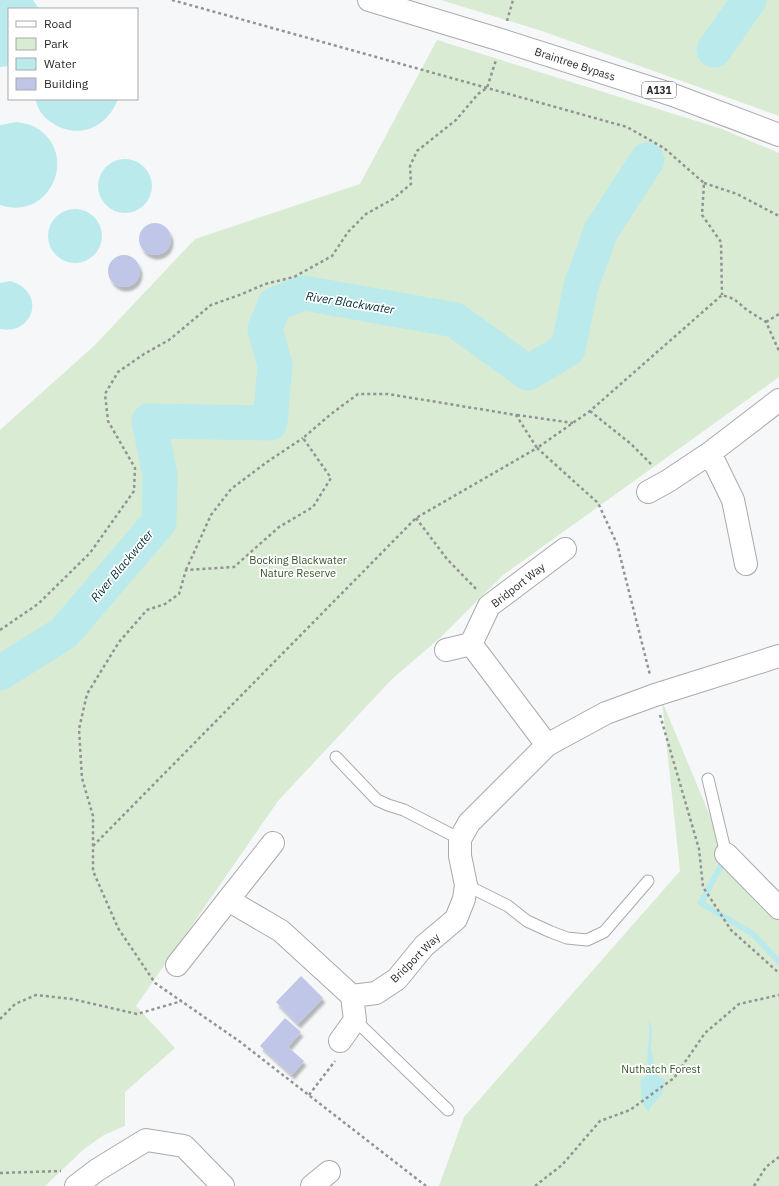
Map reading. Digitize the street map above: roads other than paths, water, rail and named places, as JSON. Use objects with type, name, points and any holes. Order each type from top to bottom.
[{"type":"main road","name":"Braintree Bypass","points":[[369,0],[673,95],[779,135]]},
{"type":"main road","points":[[648,492],[668,481],[710,453],[779,400]]},
{"type":"main road","points":[[710,453],[733,500],[746,564]]},
{"type":"main road","name":"Bridport Way","points":[[471,644],[489,606],[566,549]]},
{"type":"main road","points":[[446,650],[471,644],[547,745]]},
{"type":"main road","points":[[460,839],[469,823],[547,745],[606,713],[656,695],[779,656]]},
{"type":"main road","name":"Bridport Way","points":[[352,996],[376,993],[397,979],[424,946],[456,919],[464,899],[466,884],[460,856],[460,839]]},
{"type":"main road","points":[[177,965],[273,844]]},
{"type":"main road","points":[[726,854],[779,908]]},
{"type":"main road","points":[[228,900],[281,931],[352,996],[355,1020],[340,1041]]},
{"type":"main road","points":[[76,1186],[97,1170],[146,1140],[184,1146],[223,1186]]},
{"type":"main road","points":[[312,1186],[329,1172]]},
{"type":"lane","points":[[336,757],[376,800],[388,806],[404,810],[460,839]]},
{"type":"lane","points":[[708,779],[726,854]]},
{"type":"lane","points":[[466,884],[508,906],[527,921],[567,938],[587,940],[604,932],[648,881]]},
{"type":"lane","points":[[355,1020],[448,1110]]},
{"type":"water","points":[[0,0],[33,0],[38,8],[8,8],[8,66],[0,67]]},
{"type":"water","points":[[36,100],[118,100],[113,110],[98,125],[79,131],[69,130],[48,120],[37,105]]},
{"type":"water","points":[[17,122],[35,127],[49,138],[56,152],[57,167],[54,182],[45,194],[33,204],[18,208],[0,205],[0,125]]},
{"type":"water","points":[[125,159],[135,161],[144,167],[150,176],[152,186],[150,196],[144,205],[135,211],[125,213],[115,211],[106,205],[100,196],[98,186],[100,176],[106,167],[115,161]]},
{"type":"water","points":[[75,209],[85,211],[94,217],[100,226],[102,236],[100,246],[94,255],[85,261],[75,263],[65,261],[56,255],[50,246],[48,236],[50,226],[56,217],[65,211]]},
{"type":"water","points":[[10,281],[22,286],[29,294],[32,302],[32,311],[28,320],[21,326],[12,329],[0,329],[0,283]]},
{"type":"water","points":[[648,1019],[652,1028],[651,1048],[656,1075],[665,1079],[662,1094],[651,1106],[649,1112],[643,1105],[640,1081],[649,1073],[647,1060],[649,1033]]},
{"type":"waterway","name":"River Blackwater","points":[[714,50],[749,0]]},
{"type":"waterway","name":"River Blackwater","points":[[0,673],[64,633],[159,522],[160,475],[149,421],[270,423],[275,365],[265,329],[275,304],[304,293],[455,320],[528,373],[568,349],[581,286],[601,231],[647,160]]},
{"type":"waterway","points":[[725,858],[701,903],[753,934],[779,962]]},
{"type":"park label","name":"Bocking Blackwater Nature Reserve","points":[[298,566]]},
{"type":"park label","name":"Nuthatch Forest","points":[[661,1069]]}]
